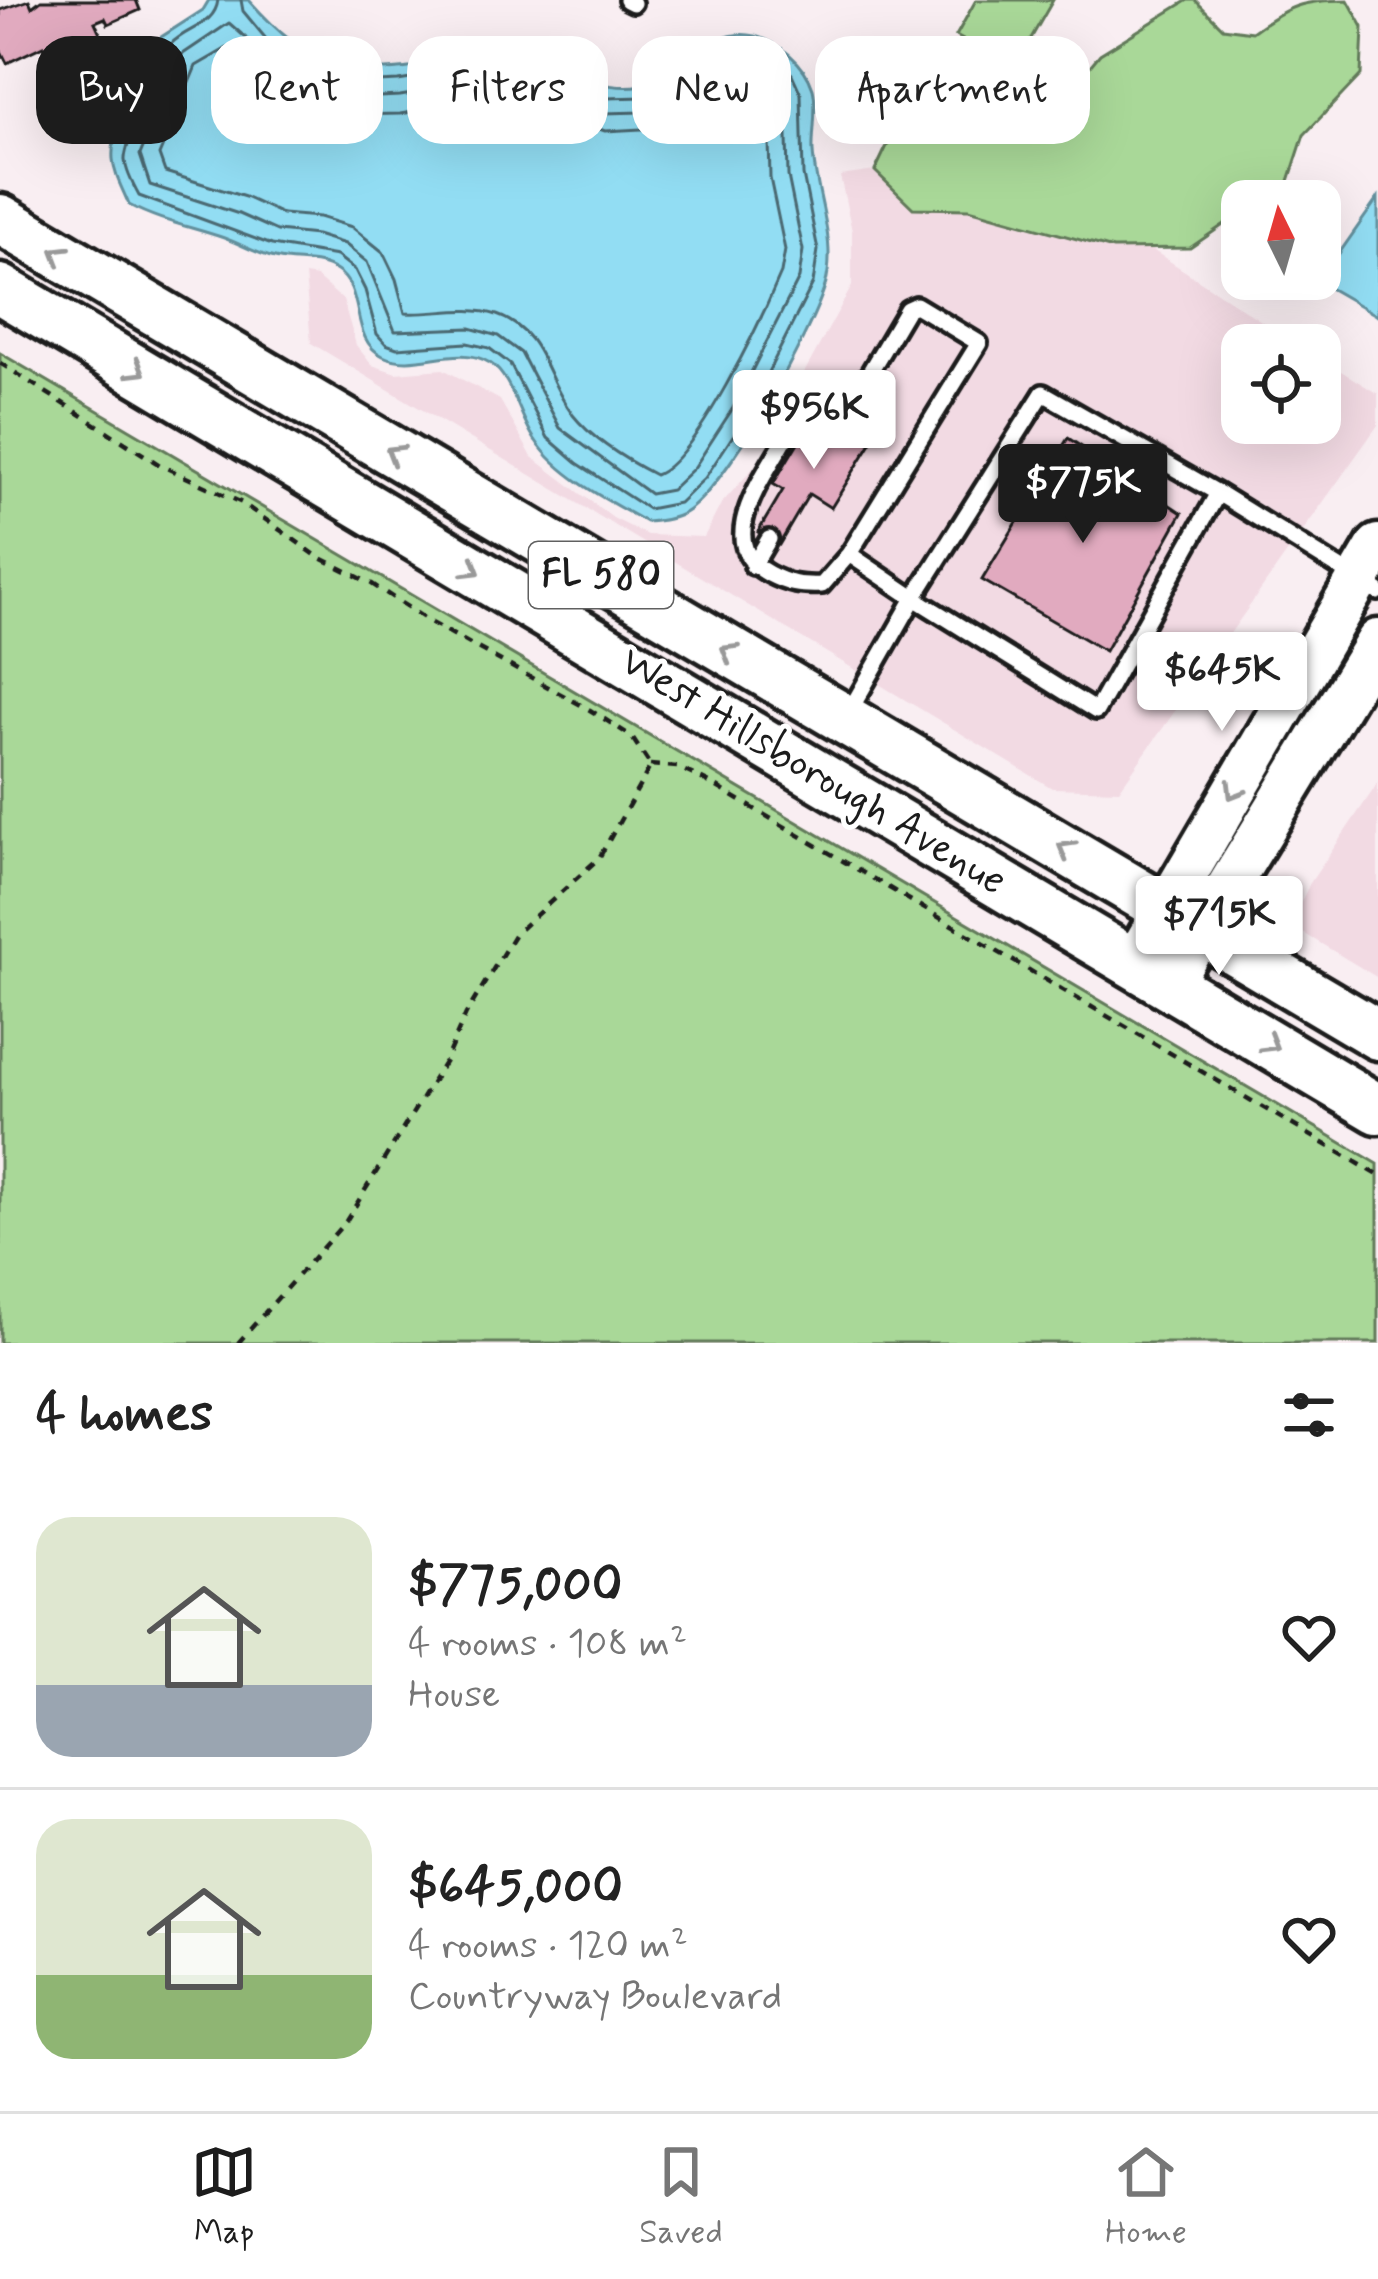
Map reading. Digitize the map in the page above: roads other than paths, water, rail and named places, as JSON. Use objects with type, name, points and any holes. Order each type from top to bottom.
[{"type":"main road","name":"West Hillsborough Avenue","points":[[0,219],[1378,1035]]},
{"type":"main road","name":"West Hillsborough Avenue","points":[[0,289],[1378,1108]]},
{"type":"street","points":[[1152,974],[1372,572]]},
{"type":"street","points":[[1184,920],[1378,641]]},
{"type":"lane","points":[[839,424],[907,309],[916,305],[979,343],[849,554],[822,585],[792,586],[753,566],[742,547],[744,524],[759,482],[806,404],[822,390],[843,382],[862,383]]},
{"type":"lane","points":[[845,720],[914,598],[1043,393],[1218,494],[1372,572]]},
{"type":"lane","points":[[849,554],[1096,711],[1218,494]]},
{"type":"lane","points":[[753,566],[770,539]]},
{"type":"water","points":[[209,0],[249,0],[285,36],[211,36],[211,144],[383,144],[383,70],[407,68],[407,144],[608,144],[608,85],[632,86],[632,144],[791,144],[791,57],[798,63],[814,96],[813,152],[829,253],[825,286],[766,406],[706,494],[679,516],[646,522],[586,487],[546,454],[504,378],[490,363],[464,355],[409,361],[383,356],[366,338],[352,290],[337,271],[322,264],[268,256],[129,205],[117,177],[114,144],[187,144],[187,36],[163,36],[203,10]]},
{"type":"water","points":[[1378,198],[1378,316],[1341,295],[1341,251]]}]
